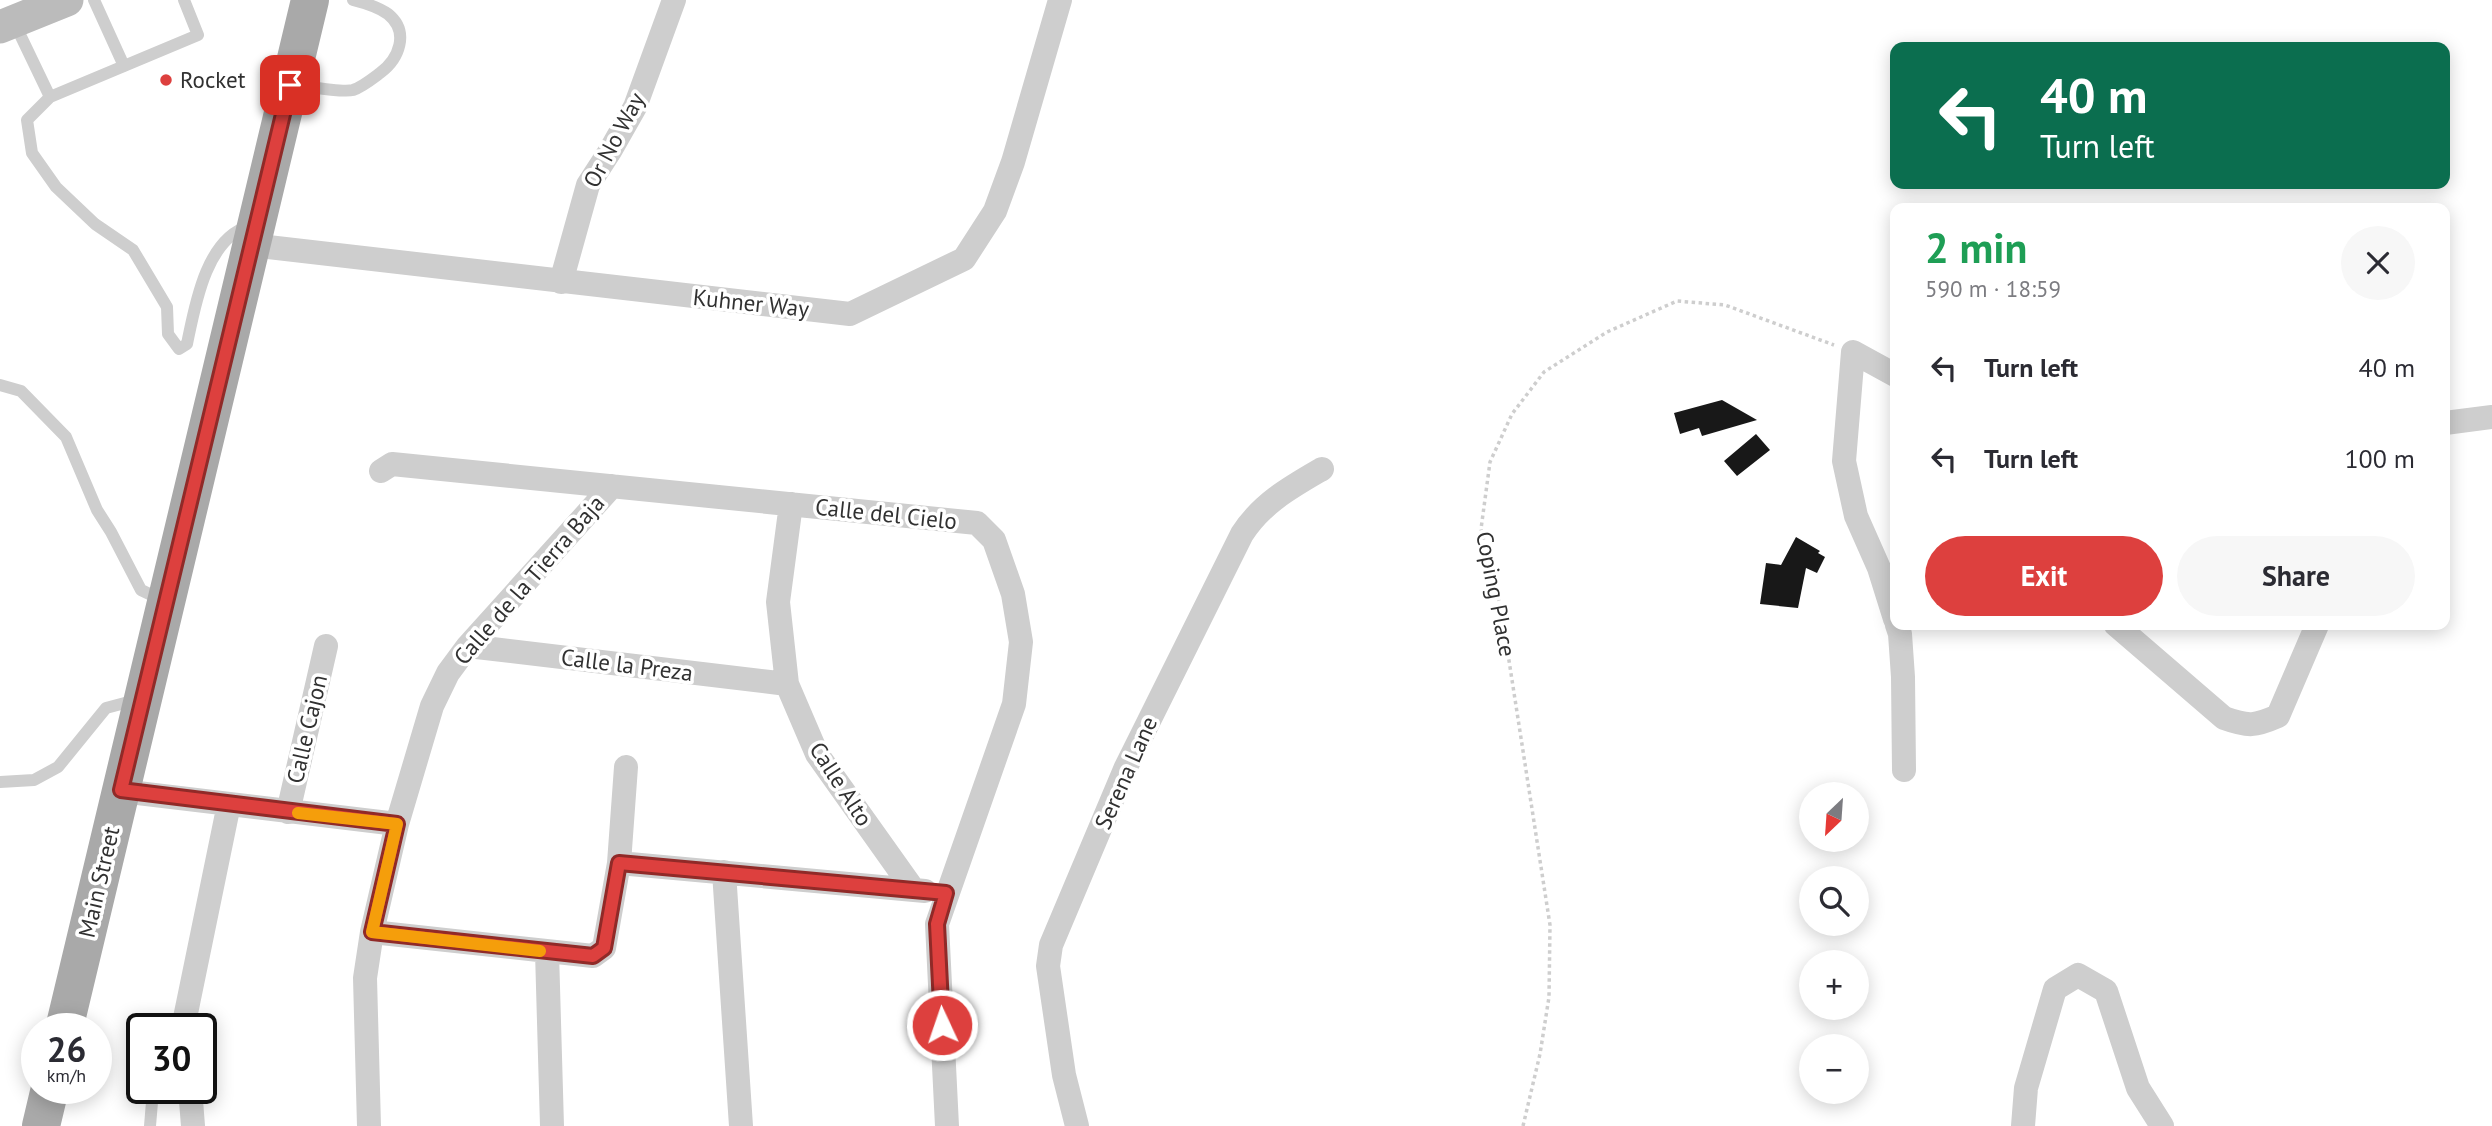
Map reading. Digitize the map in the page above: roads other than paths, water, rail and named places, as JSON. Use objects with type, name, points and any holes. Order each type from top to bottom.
[{"type":"main road","points":[[7,24],[67,0]]},
{"type":"main road","name":"Main Street","points":[[68,1013],[310,0]]},
{"type":"main road","points":[[41,1126],[46,1104]]},
{"type":"street","name":"Or No Way","points":[[561,282],[588,185],[635,107],[674,0]]},
{"type":"street","name":"Kuhner Way","points":[[253,234],[561,282],[850,314],[964,259],[995,211],[1013,162],[1060,0]]},
{"type":"street","points":[[1890,372],[1853,352],[1844,461],[1856,516],[1879,568],[1890,603]]},
{"type":"street","points":[[2450,422],[2492,417]]},
{"type":"street","name":"Calle del Cielo","points":[[381,471],[392,464],[977,523],[994,540],[1013,594],[1021,642],[1014,704],[937,924],[947,1126]]},
{"type":"street","name":"Serena Lane","points":[[1077,1126],[1064,1075],[1048,966],[1051,945],[1126,767],[1242,534],[1253,517],[1279,494],[1322,469]]},
{"type":"street","name":"Calle de la Tierra Baja","points":[[369,1126],[365,978],[372,932],[397,824],[432,706],[448,673],[468,646],[612,486]]},
{"type":"street","name":"Calle Alto","points":[[791,504],[778,602],[787,684],[817,754],[913,890]]},
{"type":"street","points":[[1899,630],[1903,677],[1903,770]]},
{"type":"street","points":[[2122,630],[2224,718],[2246,726],[2278,716],[2315,630]]},
{"type":"street","name":"Calle Cajon","points":[[288,812],[326,646]]},
{"type":"street","name":"Calle la Preza","points":[[468,646],[787,684]]},
{"type":"street","points":[[372,932],[593,956],[604,948],[619,863],[626,767]]},
{"type":"street","points":[[121,790],[397,824]]},
{"type":"street","points":[[185,1013],[229,804]]},
{"type":"street","points":[[619,863],[946,893]]},
{"type":"street","points":[[724,872],[741,1126]]},
{"type":"street","points":[[547,952],[552,1126]]},
{"type":"street","points":[[2023,1126],[2025,1088],[2055,989],[2078,975],[2106,990],[2138,1088],[2162,1126]]},
{"type":"street","points":[[191,1104],[193,1126]]},
{"type":"lane","points":[[94,0],[124,66]]},
{"type":"lane","points":[[184,0],[198,34],[50,97],[27,120],[32,153],[56,187],[94,224],[133,250],[167,307],[168,334],[179,349],[187,344],[196,300],[209,267],[225,242],[237,229],[253,234]]},
{"type":"lane","points":[[290,85],[351,91],[391,65],[400,48],[394,20],[385,12],[353,0]]},
{"type":"lane","points":[[7,24],[50,97]]},
{"type":"lane","points":[[0,385],[21,391],[66,437],[97,510],[141,590],[166,602]]},
{"type":"lane","points":[[0,782],[34,780],[58,767],[106,708],[143,698]]},
{"type":"lane","points":[[150,1126],[152,1104]]},
{"type":"place","name":"Rocket","points":[[166,80]]}]
